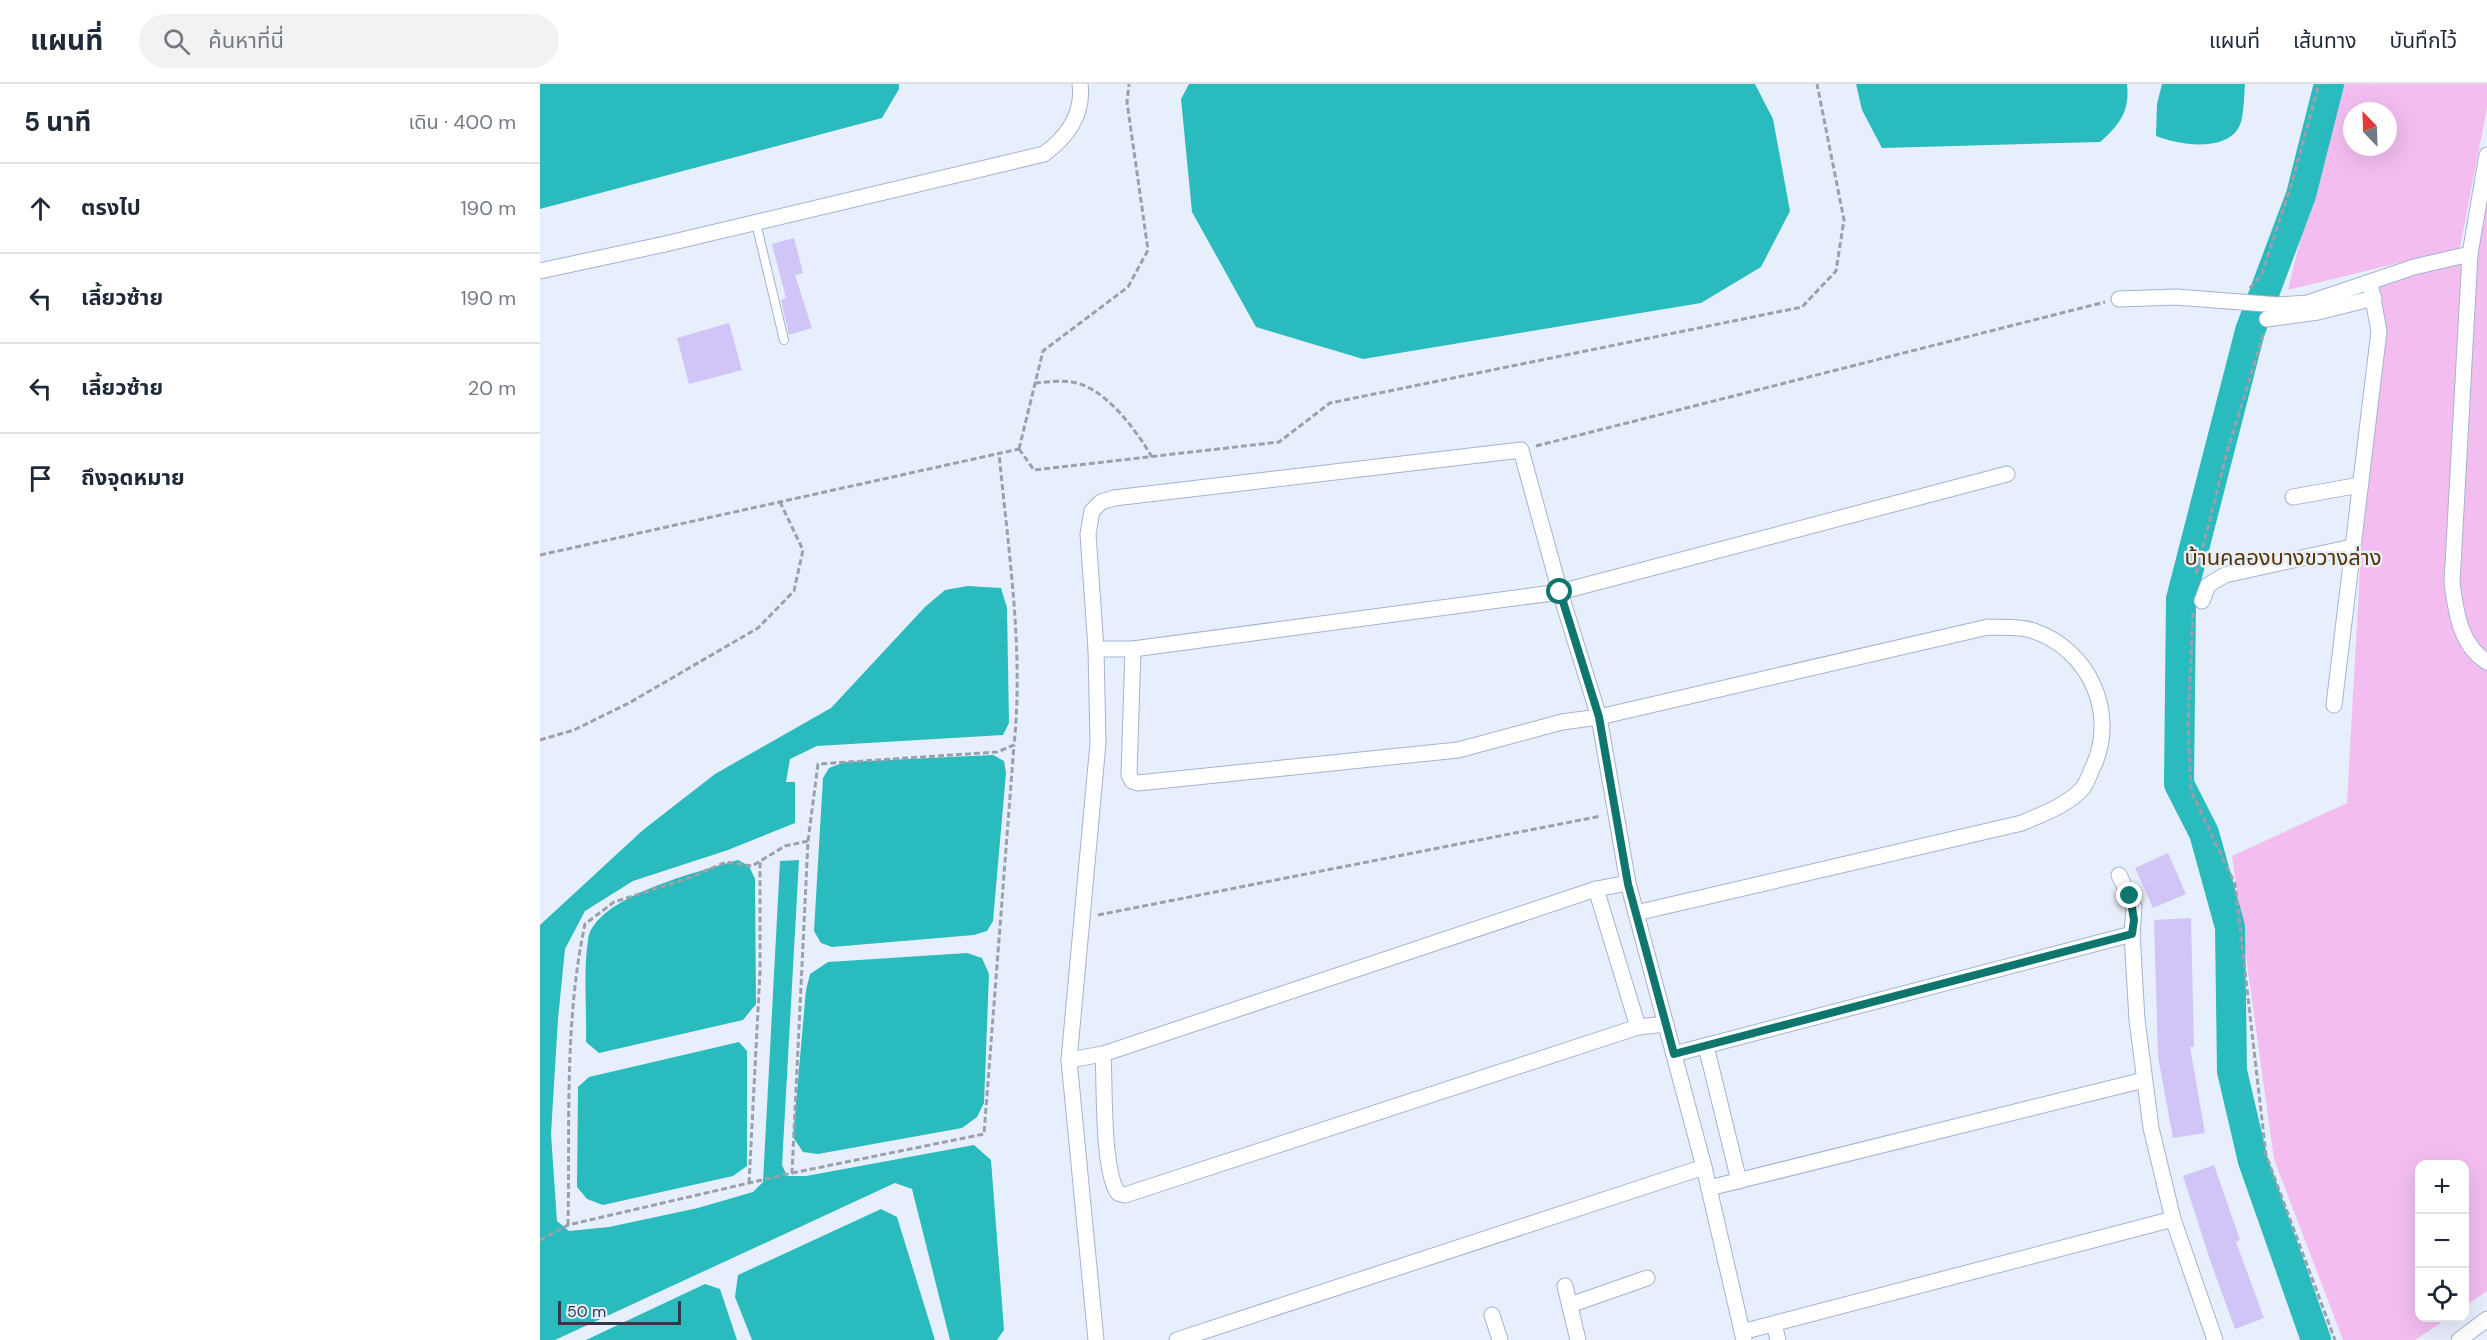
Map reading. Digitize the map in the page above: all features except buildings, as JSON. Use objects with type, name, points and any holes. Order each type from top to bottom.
[{"type":"street","points":[[540,271],[756,223],[1044,154],[1062,140],[1075,121],[1081,94],[1080,84]]},
{"type":"street","points":[[2487,155],[2470,254],[2452,582],[2458,625],[2479,657],[2487,662]]},
{"type":"street","points":[[2267,320],[2318,312],[2372,290],[2414,267],[2470,254]]},
{"type":"street","points":[[2119,299],[2176,297],[2279,305],[2307,303],[2372,290]]},
{"type":"street","points":[[2334,705],[2379,331],[2372,290]]},
{"type":"street","points":[[1096,1340],[1069,1060],[1098,743],[1096,649],[1088,534],[1092,511],[1101,502],[1114,498],[1521,450],[1560,592],[1599,717],[1628,884],[1704,1167],[1743,1336],[1774,1324],[2173,1219]]},
{"type":"street","points":[[1096,649],[1133,649],[1560,592],[2007,474]]},
{"type":"street","points":[[2294,497],[2360,485]]},
{"type":"street","points":[[2197,603],[2208,585],[2225,575],[2352,547]]},
{"type":"street","points":[[1133,649],[1129,775],[1132,781],[1138,783],[1458,750],[1562,722],[1599,717],[1988,627],[2033,630],[2065,647],[2090,676],[2103,710],[2101,748],[2083,789],[2052,810],[2022,823],[1636,913]]},
{"type":"street","points":[[2119,875],[2134,908],[2132,934],[2144,1080],[2151,1128],[2173,1219],[2215,1340]]},
{"type":"street","points":[[1069,1060],[1103,1054],[1596,889],[1628,884]]},
{"type":"street","points":[[1596,889],[1638,1028]]},
{"type":"street","points":[[1674,1054],[2132,934]]},
{"type":"street","points":[[1103,1054],[1109,1159],[1113,1185],[1118,1193],[1125,1195],[1638,1028],[1666,1024]]},
{"type":"street","points":[[1706,1046],[1739,1180]]},
{"type":"street","points":[[1709,1188],[2144,1080]]},
{"type":"street","points":[[1177,1340],[1704,1167]]},
{"type":"street","points":[[1570,1305],[1647,1278]]},
{"type":"street","points":[[1565,1286],[1578,1340]]},
{"type":"street","points":[[1492,1316],[1500,1340]]},
{"type":"street","points":[[2459,1340],[2487,1319]]},
{"type":"street","points":[[1774,1324],[1778,1340]]},
{"type":"lane","points":[[756,223],[784,340]]},
{"type":"path","points":[[1018,449],[1043,351],[1128,287],[1149,250],[1127,102],[1130,84]]},
{"type":"path","points":[[1018,449],[1035,470],[1279,442],[1330,403],[1802,307],[1836,271],[1844,220],[1817,84]]},
{"type":"path","points":[[2238,301],[2262,274],[2293,179],[2319,84]]},
{"type":"path","points":[[1521,450],[1992,328],[2119,299]]},
{"type":"path","points":[[2195,585],[2227,452],[2267,320]]},
{"type":"path","points":[[1035,383],[1074,382],[1101,395],[1135,428],[1152,457]]},
{"type":"path","points":[[540,555],[1018,449]]},
{"type":"path","points":[[540,1240],[568,1225],[792,1173],[984,1134],[1018,711],[1012,598],[999,453]]},
{"type":"path","points":[[540,740],[574,730],[629,703],[758,628],[794,591],[803,549],[780,502]]},
{"type":"path","points":[[2197,603],[2187,724],[2191,791],[2235,884],[2266,1155],[2335,1340]]},
{"type":"path","points":[[792,1173],[808,841],[818,764],[997,752],[1014,745]]},
{"type":"path","points":[[1082,918],[1616,813]]},
{"type":"path","points":[[568,1225],[571,1062],[577,964],[585,924],[614,902],[689,878],[726,862],[752,866],[786,846],[808,841]]},
{"type":"path","points":[[749,1183],[760,972],[760,861]]},
{"type":"shaded area","points":[[2338,84],[2487,84],[2487,107],[2460,248],[2288,290]]},
{"type":"shaded area","points":[[2487,155],[2487,1291],[2469,1303],[2469,1160],[2415,1160],[2415,1322],[2442,1322],[2415,1340],[2343,1340],[2274,1159],[2232,856],[2347,803],[2361,550],[2379,331],[2370,283],[2470,254]]},
{"type":"water","points":[[540,84],[899,84],[899,89],[882,118],[540,209]]},
{"type":"water","points":[[1189,84],[1755,84],[1773,119],[1790,211],[1761,267],[1701,303],[1363,359],[1256,327],[1192,212],[1181,99]]},
{"type":"water","points":[[1856,84],[2127,84],[2128,94],[2125,109],[2118,123],[2100,142],[1882,148],[1862,110]]},
{"type":"water","points":[[2162,84],[2245,84],[2241,122],[2227,139],[2216,143],[2190,144],[2156,136],[2157,104]]},
{"type":"water","points":[[968,586],[1001,588],[1007,608],[1009,723],[1003,735],[817,746],[790,759],[786,782],[795,782],[795,823],[728,850],[633,881],[585,911],[565,949],[551,1134],[557,1221],[569,1231],[609,1227],[698,1208],[753,1192],[763,1182],[780,861],[799,860],[782,1165],[787,1176],[806,1176],[974,1145],[991,1160],[1004,1330],[997,1340],[950,1340],[912,1189],[895,1183],[555,1340],[540,1340],[540,925],[643,830],[715,774],[831,708],[925,607],[945,590]]},
{"type":"water","points":[[993,755],[1004,761],[1006,773],[993,921],[987,931],[974,935],[832,947],[821,943],[814,931],[823,778],[829,768],[845,762]]},
{"type":"water","points":[[738,860],[749,866],[755,879],[756,1004],[743,1020],[599,1053],[586,1042],[585,978],[588,940],[595,924],[609,910],[629,898],[676,879]]},
{"type":"water","points":[[967,953],[982,958],[989,974],[984,1103],[977,1117],[962,1128],[818,1154],[803,1152],[793,1137],[806,990],[810,974],[828,962]]},
{"type":"water","points":[[739,1042],[747,1051],[747,1166],[733,1176],[603,1205],[587,1199],[577,1187],[578,1087],[589,1077]]},
{"type":"water","points":[[881,1209],[897,1217],[935,1340],[752,1340],[735,1297],[738,1275]]},
{"type":"water","points":[[705,1284],[720,1289],[737,1340],[586,1340]]},
{"type":"waterway","points":[[2316,1340],[2253,1161],[2232,1071],[2230,927],[2204,833],[2179,784],[2181,599],[2250,331],[2301,195],[2329,84]]},
{"type":"district","name":"บ้านคลองบางขวางล่าง","points":[[2283,557]]},
{"type":"route","points":[[1560,592],[1599,717],[1628,884],[1674,1054],[2132,934],[2134,908],[2130,896]]}]
